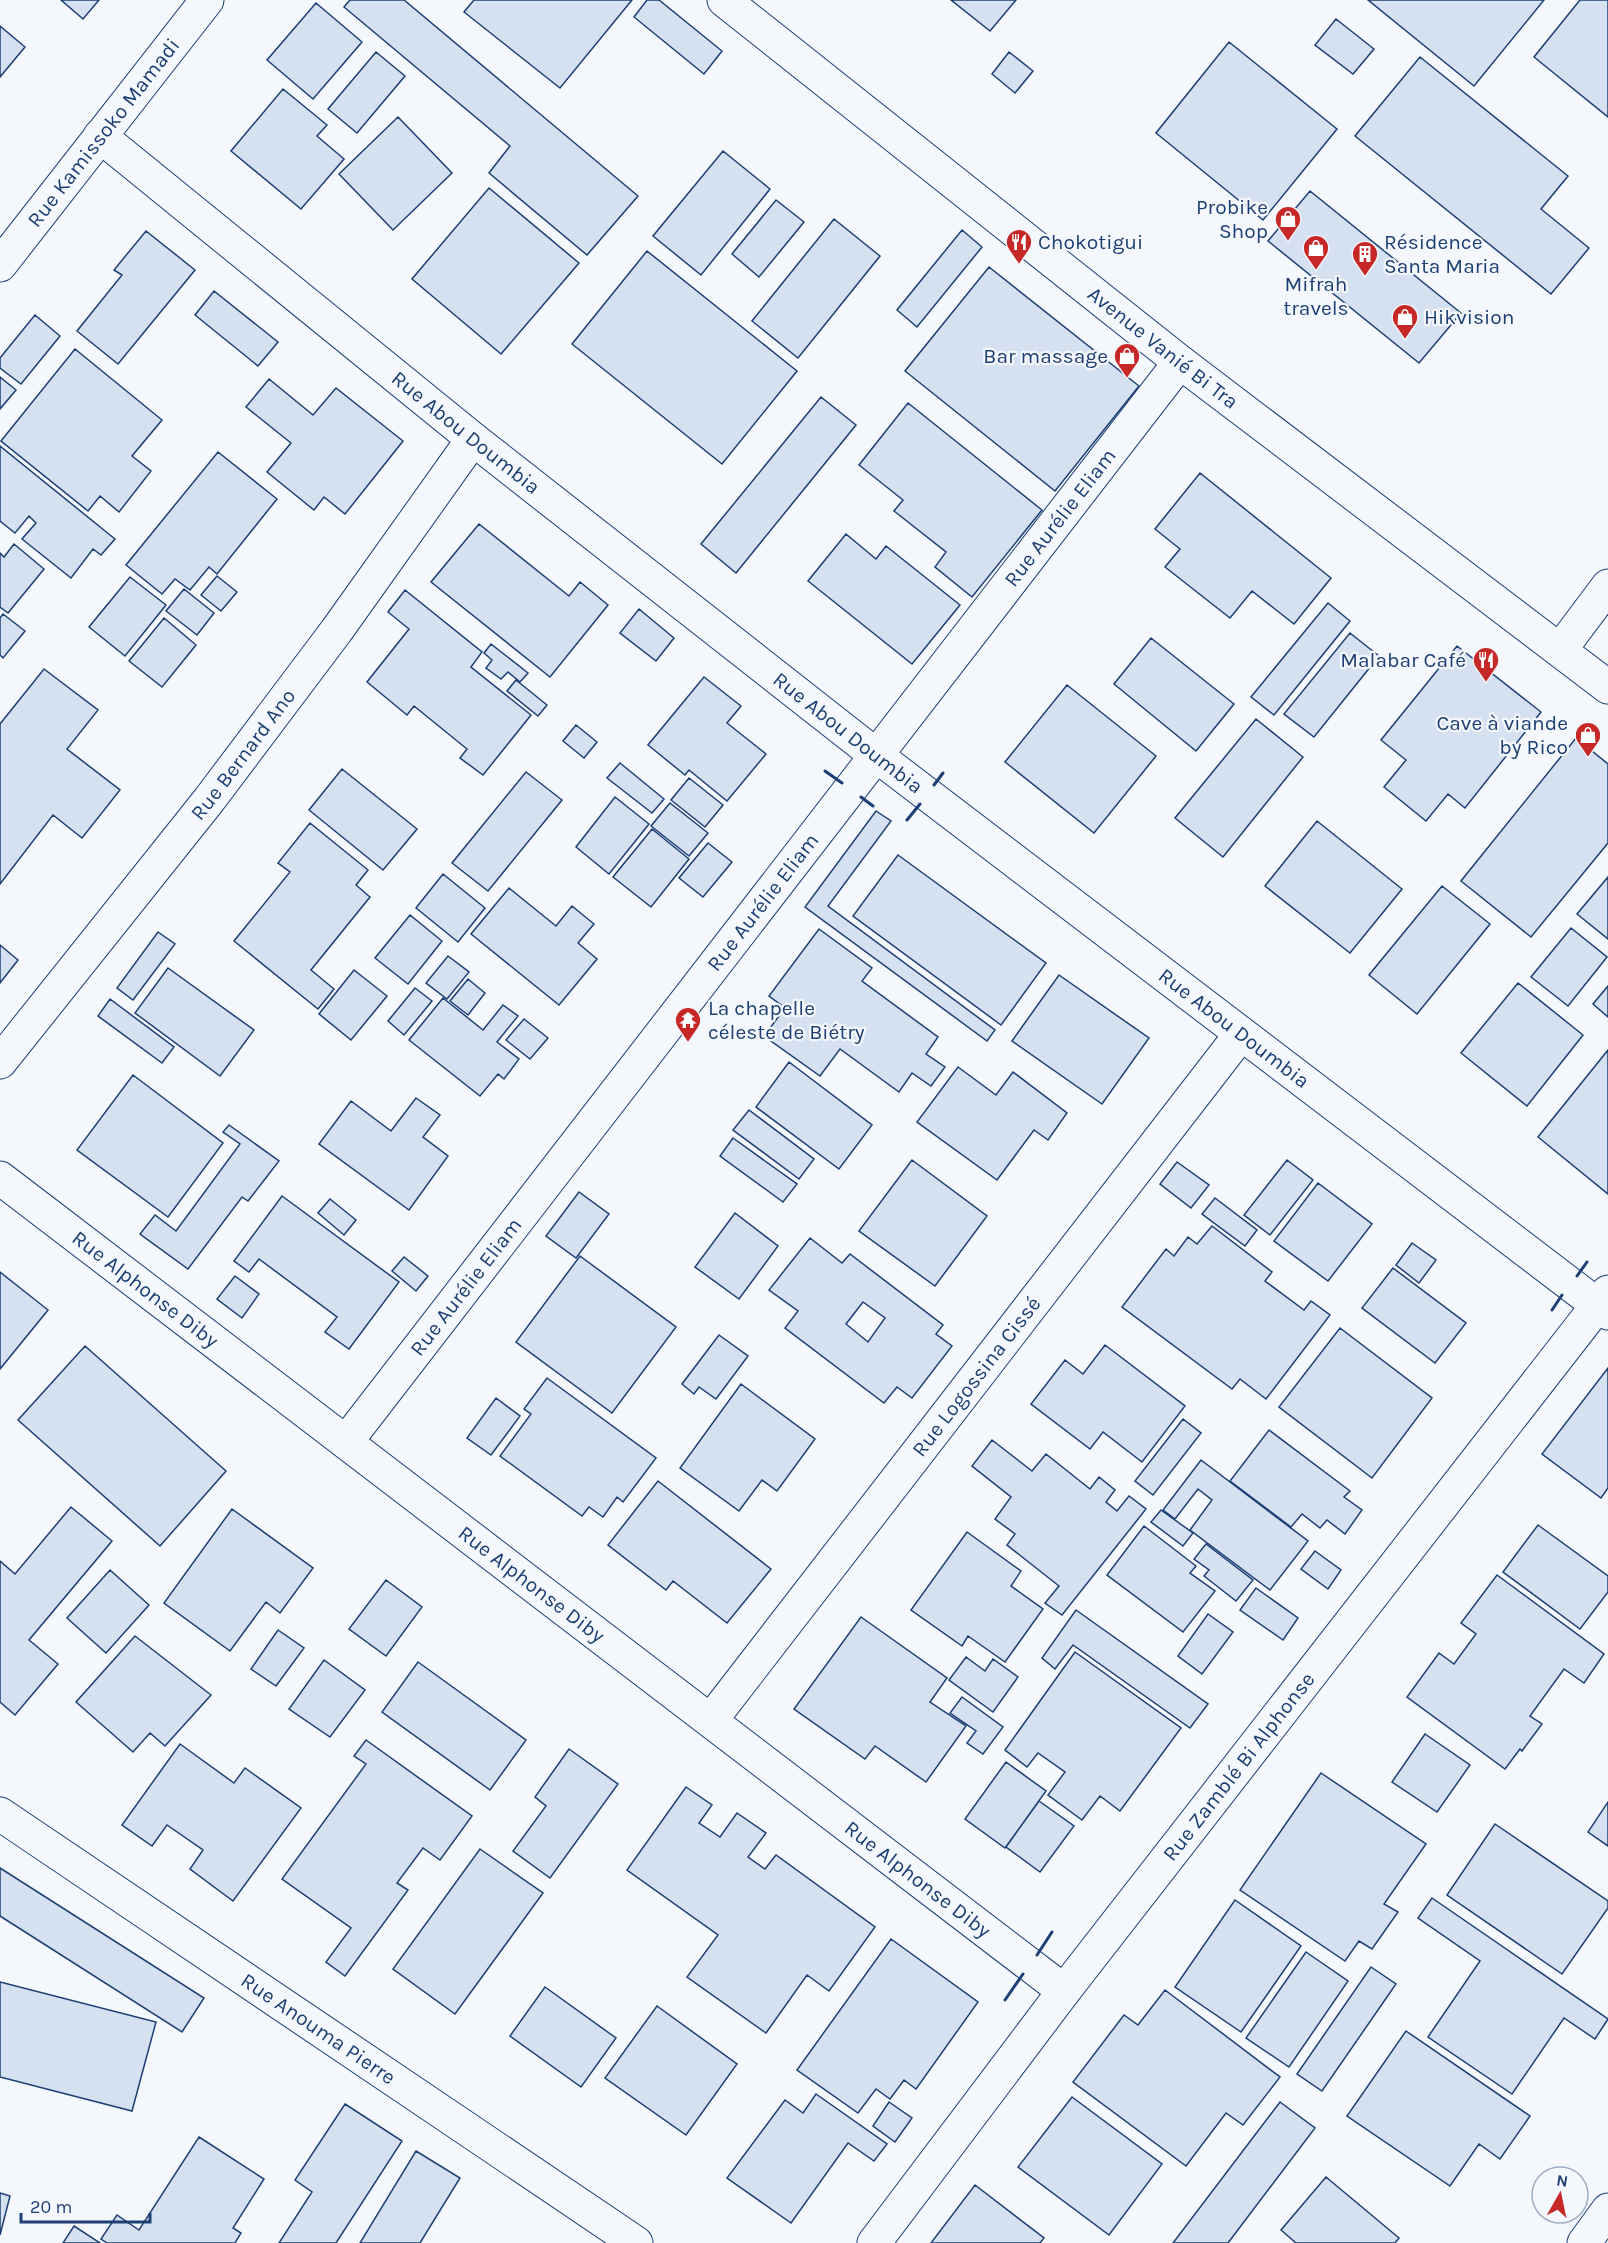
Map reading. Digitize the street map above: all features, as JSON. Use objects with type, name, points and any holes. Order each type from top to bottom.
[{"type":"street","name":"Rue Kamissoko Mamadi","points":[[0,265],[207,0]]},
{"type":"street","name":"Avenue Vanié Bi Tra","points":[[724,0],[1180,362],[1608,687]]},
{"type":"street","name":"Rue Abou Doumbia","points":[[100,136],[473,438],[877,756],[1241,1034],[1604,1304]]},
{"type":"street","name":"Rue Aurélie Eliam","points":[[346,1442],[1180,362]]},
{"type":"street","name":"Rue Bernard Ano","points":[[0,1062],[209,800],[337,630],[473,438]]},
{"type":"street","points":[[1560,650],[1608,586]]},
{"type":"street","name":"Rue Logossina Cissé","points":[[711,1720],[1241,1034]]},
{"type":"street","name":"Rue Alphonse Diby","points":[[0,1178],[1064,1991]]},
{"type":"street","name":"Rue Zamblé Bi Alphonse","points":[[874,2243],[1064,1991],[1604,1304]]},
{"type":"street","name":"Rue Anouma Pierre","points":[[0,1814],[636,2243]]},
{"type":"street","points":[[1584,2243],[1608,2210]]},
{"type":"building","points":[[61,0],[99,0],[83,19]]},
{"type":"building","points":[[350,0],[404,0],[638,196],[587,255],[489,173],[510,146],[344,7]]},
{"type":"building","points":[[474,0],[632,0],[560,88],[464,12]]},
{"type":"building","points":[[647,0],[659,0],[722,51],[704,74],[634,17]]},
{"type":"building","points":[[951,0],[1016,0],[990,31]]},
{"type":"building","points":[[1368,0],[1544,0],[1474,86]]},
{"type":"building","points":[[1580,0],[1608,0],[1608,117],[1534,57]]},
{"type":"building","points":[[316,3],[362,42],[313,99],[267,60]]},
{"type":"building","points":[[1336,19],[1374,49],[1353,74],[1315,45]]},
{"type":"building","points":[[0,26],[25,47],[0,77]]},
{"type":"building","points":[[1229,42],[1337,129],[1263,220],[1156,133]]},
{"type":"building","points":[[376,52],[405,76],[357,133],[328,109]]},
{"type":"building","points":[[1009,52],[1033,71],[1015,93],[992,74]]},
{"type":"building","points":[[1420,57],[1568,176],[1541,209],[1589,248],[1551,294],[1355,136]]},
{"type":"building","points":[[283,89],[327,125],[317,136],[344,159],[301,209],[231,151]]},
{"type":"building","points":[[398,117],[452,173],[393,230],[339,174]]},
{"type":"building","points":[[723,151],[770,189],[701,275],[653,236]]},
{"type":"building","points":[[489,188],[579,263],[501,354],[412,279]]},
{"type":"building","name":"Résidence Santa Maria","points":[[1310,191],[1461,313],[1419,363],[1268,241]]},
{"type":"building","points":[[776,200],[804,222],[759,277],[732,254]]},
{"type":"building","points":[[834,219],[880,256],[798,358],[752,321]]},
{"type":"building","points":[[962,230],[982,247],[917,327],[897,310]]},
{"type":"building","points":[[146,231],[195,270],[118,364],[77,331],[122,275],[114,270]]},
{"type":"building","points":[[647,251],[797,371],[722,464],[572,344]]},
{"type":"building","points":[[989,267],[1139,386],[1055,491],[905,371]]},
{"type":"building","points":[[214,291],[278,342],[258,366],[195,315]]},
{"type":"building","points":[[35,315],[60,336],[21,384],[0,368],[0,358]]},
{"type":"building","points":[[75,349],[162,420],[132,456],[151,471],[119,512],[100,496],[88,511],[1,441]]},
{"type":"building","points":[[0,377],[16,390],[0,409]]},
{"type":"building","points":[[269,379],[313,415],[336,388],[403,441],[345,514],[324,497],[314,510],[267,472],[291,443],[246,407]]},
{"type":"building","points":[[821,397],[856,425],[736,573],[701,544]]},
{"type":"building","points":[[908,403],[1042,510],[972,597],[935,567],[946,552],[894,511],[903,500],[859,465]]},
{"type":"building","points":[[0,446],[115,539],[101,555],[93,549],[71,578],[22,539],[36,523],[29,516],[15,533],[0,521]]},
{"type":"building","points":[[218,452],[277,499],[217,574],[209,567],[190,590],[175,579],[162,594],[126,565]]},
{"type":"building","points":[[1200,473],[1331,578],[1294,624],[1252,591],[1230,618],[1165,567],[1180,549],[1155,529]]},
{"type":"building","points":[[479,524],[569,596],[580,582],[608,605],[550,677],[431,582]]},
{"type":"building","points":[[846,534],[876,559],[886,546],[960,605],[912,664],[808,581]]},
{"type":"building","points":[[14,544],[44,569],[8,613],[0,607],[0,553],[4,557]]},
{"type":"building","points":[[217,576],[237,592],[221,611],[201,595]]},
{"type":"building","points":[[130,577],[166,605],[125,656],[89,627]]},
{"type":"building","points":[[184,589],[214,613],[197,635],[166,611]]},
{"type":"building","points":[[405,590],[482,652],[471,667],[531,715],[483,775],[460,758],[467,749],[414,706],[407,715],[367,682],[409,629],[388,612]]},
{"type":"building","points":[[1328,603],[1350,621],[1274,715],[1251,697]]},
{"type":"building","points":[[639,609],[674,638],[656,661],[620,633]]},
{"type":"building","points":[[3,614],[25,631],[3,658],[0,655],[0,618]]},
{"type":"building","points":[[164,618],[196,645],[162,687],[129,661]]},
{"type":"building","points":[[1350,633],[1379,656],[1314,737],[1284,714]]},
{"type":"building","points":[[1151,638],[1234,704],[1196,751],[1114,684]]},
{"type":"building","points":[[491,644],[528,673],[520,682],[508,672],[501,679],[486,668],[492,660],[484,653]]},
{"type":"building","points":[[1457,646],[1541,712],[1465,808],[1448,794],[1426,821],[1384,787],[1406,760],[1381,740]]},
{"type":"building","points":[[44,669],[98,710],[67,749],[120,790],[82,838],[53,815],[0,884],[0,724]]},
{"type":"building","points":[[704,677],[741,706],[727,723],[766,754],[727,801],[689,770],[685,775],[648,745]]},
{"type":"building","points":[[516,680],[547,705],[538,716],[507,691]]},
{"type":"building","points":[[1067,685],[1156,756],[1094,833],[1005,762]]},
{"type":"building","points":[[1256,719],[1303,757],[1223,857],[1175,818]]},
{"type":"building","points":[[576,725],[597,742],[584,758],[563,741]]},
{"type":"building","points":[[1576,738],[1608,764],[1608,843],[1531,937],[1461,881]]},
{"type":"building","points":[[620,763],[664,799],[652,813],[607,778]]},
{"type":"building","points":[[342,769],[417,829],[383,870],[309,810]]},
{"type":"building","points":[[526,772],[562,800],[488,891],[452,863]]},
{"type":"building","points":[[689,778],[723,805],[705,827],[671,800]]},
{"type":"building","points":[[615,797],[649,824],[609,874],[576,847]]},
{"type":"building","points":[[670,803],[708,833],[689,856],[651,826]]},
{"type":"building","points":[[876,811],[891,821],[828,906],[995,1030],[987,1041],[805,907]]},
{"type":"building","points":[[1317,821],[1402,889],[1350,953],[1265,886]]},
{"type":"building","points":[[310,823],[368,870],[356,885],[370,897],[311,970],[334,989],[318,1009],[234,941],[290,872],[278,863]]},
{"type":"building","points":[[652,829],[689,859],[651,907],[613,877]]},
{"type":"building","points":[[708,843],[732,862],[703,897],[679,878]]},
{"type":"building","points":[[898,855],[1046,963],[1001,1025],[853,916]]},
{"type":"building","points":[[443,874],[485,908],[458,942],[416,908]]},
{"type":"building","points":[[1608,877],[1608,939],[1577,914]]},
{"type":"building","points":[[1442,886],[1490,924],[1417,1014],[1369,975]]},
{"type":"building","points":[[509,888],[556,926],[572,906],[594,924],[578,943],[597,959],[559,1005],[471,934]]},
{"type":"building","points":[[410,915],[442,941],[408,984],[375,958]]},
{"type":"building","points":[[1571,928],[1607,957],[1568,1006],[1531,977]]},
{"type":"building","points":[[819,929],[872,968],[862,981],[938,1037],[926,1054],[945,1067],[931,1086],[912,1073],[899,1092],[840,1049],[820,1076],[764,1036],[785,1008],[769,996]]},
{"type":"building","points":[[158,932],[175,944],[133,1000],[117,988]]},
{"type":"building","points":[[0,945],[18,960],[0,983]]},
{"type":"building","points":[[448,956],[469,972],[447,999],[426,983]]},
{"type":"building","points":[[168,968],[254,1030],[220,1076],[135,1013]]},
{"type":"building","points":[[354,970],[387,996],[351,1040],[319,1014]]},
{"type":"building","points":[[1059,975],[1149,1038],[1102,1104],[1012,1041]]},
{"type":"building","points":[[468,979],[485,993],[468,1015],[450,1001]]},
{"type":"building","points":[[1518,983],[1583,1035],[1527,1106],[1461,1053]]},
{"type":"building","points":[[1608,986],[1608,1017],[1593,1004]]},
{"type":"building","points":[[415,988],[432,1001],[404,1035],[388,1021]]},
{"type":"building","points":[[443,998],[483,1030],[503,1005],[518,1016],[497,1042],[519,1059],[504,1079],[498,1074],[480,1096],[409,1040]]},
{"type":"building","points":[[110,999],[174,1047],[162,1063],[98,1016]]},
{"type":"building","points":[[524,1019],[548,1038],[530,1059],[506,1040]]},
{"type":"building","points":[[1608,1050],[1608,1194],[1538,1137]]},
{"type":"building","points":[[789,1062],[872,1125],[839,1169],[756,1107]]},
{"type":"building","points":[[958,1067],[996,1095],[1013,1072],[1067,1113],[1048,1140],[1034,1130],[997,1180],[917,1122]]},
{"type":"building","points":[[133,1075],[223,1143],[168,1217],[77,1150]]},
{"type":"building","points":[[416,1098],[440,1115],[423,1137],[448,1156],[409,1210],[319,1144],[351,1101],[391,1131]]},
{"type":"building","points":[[749,1110],[814,1159],[799,1179],[733,1130]]},
{"type":"building","points":[[229,1125],[279,1161],[248,1201],[242,1197],[188,1269],[140,1234],[155,1215],[176,1231],[240,1144],[223,1132]]},
{"type":"building","points":[[733,1138],[797,1184],[783,1202],[720,1156]]},
{"type":"building","points":[[912,1160],[987,1216],[935,1286],[859,1231]]},
{"type":"building","points":[[1287,1160],[1313,1180],[1270,1235],[1244,1215]]},
{"type":"building","points":[[1177,1162],[1209,1185],[1191,1208],[1160,1184]]},
{"type":"building","points":[[1318,1183],[1372,1224],[1328,1281],[1274,1241]]},
{"type":"building","points":[[579,1192],[609,1214],[576,1258],[546,1236]]},
{"type":"building","points":[[282,1196],[399,1282],[349,1349],[325,1332],[337,1317],[259,1259],[249,1272],[234,1261]]},
{"type":"building","points":[[1215,1198],[1257,1230],[1245,1246],[1202,1214]]},
{"type":"building","points":[[330,1199],[356,1220],[344,1235],[318,1213]]},
{"type":"building","points":[[735,1213],[778,1246],[739,1299],[695,1267]]},
{"type":"building","points":[[1212,1226],[1272,1272],[1265,1281],[1304,1310],[1311,1301],[1330,1315],[1266,1399],[1240,1379],[1232,1389],[1122,1307],[1166,1249],[1174,1256],[1188,1237],[1197,1244]]},
{"type":"building","points":[[810,1238],[842,1263],[850,1254],[943,1325],[936,1334],[952,1346],[912,1398],[897,1387],[884,1403],[785,1328],[798,1311],[769,1290]],"holes":[[[863,1302],[885,1318],[868,1342],[846,1324]]]},
{"type":"building","points":[[1412,1243],[1436,1260],[1419,1283],[1396,1265]]},
{"type":"building","points":[[580,1256],[676,1327],[612,1413],[516,1342]]},
{"type":"building","points":[[404,1257],[428,1276],[416,1291],[392,1271]]},
{"type":"building","points":[[1393,1268],[1466,1323],[1435,1363],[1362,1308]]},
{"type":"building","points":[[0,1272],[48,1310],[0,1369]]},
{"type":"building","points":[[235,1276],[259,1294],[242,1318],[217,1299]]},
{"type":"building","points":[[1340,1328],[1432,1398],[1372,1478],[1279,1407]]},
{"type":"building","points":[[719,1335],[748,1356],[716,1399],[699,1387],[694,1394],[682,1384]]},
{"type":"building","points":[[1105,1345],[1185,1406],[1142,1462],[1103,1432],[1090,1449],[1031,1404],[1065,1360],[1083,1374]]},
{"type":"building","points":[[85,1346],[226,1471],[160,1546],[18,1420]]},
{"type":"building","points":[[1608,1368],[1608,1488],[1601,1498],[1542,1454]]},
{"type":"building","points":[[547,1378],[656,1458],[623,1502],[617,1497],[603,1517],[589,1507],[582,1516],[500,1456],[531,1414],[524,1409]]},
{"type":"building","points":[[741,1384],[815,1439],[777,1491],[762,1480],[739,1511],[680,1468]]},
{"type":"building","points":[[496,1398],[520,1416],[491,1455],[467,1438]]},
{"type":"building","points":[[1183,1419],[1201,1433],[1153,1495],[1135,1481]]},
{"type":"building","points":[[1269,1430],[1350,1491],[1344,1497],[1362,1510],[1345,1534],[1327,1520],[1320,1528],[1302,1514],[1291,1527],[1230,1481]]},
{"type":"building","points":[[992,1440],[1032,1471],[1046,1454],[1090,1489],[1099,1477],[1115,1490],[1106,1502],[1117,1511],[1129,1496],[1146,1509],[1062,1615],[1045,1603],[1059,1586],[1007,1545],[1015,1534],[995,1519],[1011,1497],[972,1466]]},
{"type":"building","points":[[1201,1460],[1308,1541],[1270,1590],[1190,1530],[1212,1500],[1198,1489],[1175,1519],[1163,1510]]},
{"type":"building","points":[[658,1481],[771,1569],[727,1623],[673,1581],[666,1590],[608,1545]]},
{"type":"building","points":[[71,1507],[112,1541],[29,1640],[58,1664],[15,1715],[0,1702],[0,1561],[15,1574]]},
{"type":"building","points":[[232,1509],[313,1568],[280,1613],[266,1602],[230,1651],[164,1603]]},
{"type":"building","points":[[1161,1510],[1193,1533],[1183,1546],[1151,1522]]},
{"type":"building","points":[[1538,1525],[1608,1576],[1608,1592],[1580,1629],[1503,1572]]},
{"type":"building","points":[[1144,1526],[1196,1566],[1190,1573],[1215,1591],[1183,1632],[1107,1575]]},
{"type":"building","points":[[967,1532],[1021,1571],[1011,1586],[1043,1609],[1005,1662],[968,1636],[962,1646],[911,1610]]},
{"type":"building","points":[[1206,1544],[1253,1580],[1236,1601],[1204,1576],[1209,1570],[1194,1559]]},
{"type":"building","points":[[1315,1551],[1341,1570],[1328,1589],[1301,1569]]},
{"type":"building","points":[[110,1570],[149,1605],[106,1653],[67,1618]]},
{"type":"building","points":[[1497,1575],[1604,1654],[1584,1683],[1564,1669],[1530,1716],[1542,1724],[1505,1769],[1407,1697],[1439,1653],[1454,1664],[1476,1634],[1461,1623]]},
{"type":"building","points":[[386,1580],[422,1607],[386,1656],[349,1629]]},
{"type":"building","points":[[1256,1588],[1298,1618],[1283,1640],[1240,1610]]},
{"type":"building","points":[[1076,1610],[1208,1704],[1190,1728],[1073,1645],[1055,1669],[1042,1658]]},
{"type":"building","points":[[1208,1614],[1233,1632],[1202,1674],[1178,1656]]},
{"type":"building","points":[[861,1617],[947,1678],[930,1702],[966,1726],[926,1782],[875,1746],[865,1759],[794,1709]]},
{"type":"building","points":[[278,1630],[304,1648],[276,1686],[251,1669]]},
{"type":"building","points":[[135,1636],[211,1695],[165,1746],[150,1733],[133,1752],[76,1702]]},
{"type":"building","points":[[1075,1652],[1181,1728],[1120,1811],[1100,1796],[1082,1820],[1048,1795],[1065,1772],[1038,1753],[1027,1767],[1005,1750]]},
{"type":"building","points":[[966,1657],[985,1671],[993,1659],[1018,1677],[993,1712],[949,1680]]},
{"type":"building","points":[[324,1660],[365,1690],[330,1737],[289,1709]]},
{"type":"building","points":[[418,1662],[526,1740],[490,1790],[382,1712]]},
{"type":"building","points":[[962,1697],[1003,1727],[983,1754],[967,1743],[976,1731],[950,1713]]},
{"type":"building","points":[[1425,1734],[1470,1765],[1437,1812],[1392,1782]]},
{"type":"building","points":[[366,1740],[472,1816],[440,1860],[423,1848],[397,1883],[408,1890],[345,1976],[326,1962],[351,1928],[282,1879],[366,1764],[354,1756]]},
{"type":"building","points":[[180,1744],[234,1783],[245,1768],[301,1808],[233,1901],[190,1869],[203,1850],[167,1825],[152,1846],[122,1825]]},
{"type":"building","points":[[569,1749],[618,1784],[550,1878],[513,1851],[546,1806],[535,1797]]},
{"type":"building","points":[[1006,1762],[1046,1791],[1005,1848],[965,1819]]},
{"type":"building","points":[[1321,1773],[1426,1844],[1384,1904],[1398,1912],[1372,1949],[1359,1941],[1345,1961],[1240,1890]]},
{"type":"building","points":[[686,1787],[712,1805],[699,1823],[720,1837],[737,1813],[766,1833],[748,1857],[765,1869],[776,1855],[875,1927],[829,1991],[807,1975],[766,2033],[687,1977],[718,1935],[627,1870]]},
{"type":"building","points":[[1039,1801],[1074,1826],[1040,1872],[1006,1847]]},
{"type":"building","points":[[1608,1802],[1608,1846],[1588,1832]]},
{"type":"building","points":[[1495,1824],[1608,1901],[1608,1908],[1562,1974],[1447,1895]]},
{"type":"building","points":[[480,1849],[543,1893],[455,2014],[393,1969]]},
{"type":"building","points":[[0,1868],[204,1998],[182,2032],[0,1916]]},
{"type":"building","points":[[1432,1898],[1608,2019],[1595,2039],[1564,2018],[1512,2094],[1428,2037],[1480,1961],[1418,1918]]},
{"type":"building","points":[[1235,1900],[1301,1946],[1241,2032],[1175,1987]]},
{"type":"building","points":[[891,1939],[978,2002],[916,2089],[904,2080],[890,2099],[876,2089],[858,2113],[797,2070]]},
{"type":"building","points":[[1306,1952],[1348,1981],[1289,2067],[1246,2038]]},
{"type":"building","points":[[1371,1967],[1396,1984],[1322,2091],[1297,2074]]},
{"type":"building","points":[[0,1982],[156,2022],[132,2111],[0,2077]]},
{"type":"building","points":[[545,1987],[616,2038],[581,2087],[510,2036]]},
{"type":"building","points":[[1165,1990],[1280,2077],[1243,2125],[1226,2113],[1186,2166],[1073,2082],[1124,2015],[1138,2025]]},
{"type":"building","points":[[657,2006],[737,2064],[686,2135],[605,2078]]},
{"type":"building","points":[[1406,2031],[1530,2116],[1500,2159],[1479,2144],[1450,2186],[1347,2116]]},
{"type":"building","points":[[816,2094],[887,2144],[874,2161],[848,2143],[791,2223],[727,2178],[785,2100],[803,2113]]},
{"type":"building","points":[[1072,2097],[1162,2164],[1109,2235],[1018,2167]]},
{"type":"building","points":[[889,2102],[912,2118],[895,2142],[873,2126]]},
{"type":"building","points":[[1280,2102],[1315,2128],[1228,2243],[1173,2243]]},
{"type":"building","points":[[345,2104],[402,2141],[336,2243],[279,2243],[312,2192],[295,2180]]},
{"type":"building","points":[[199,2137],[264,2179],[233,2228],[241,2233],[235,2243],[107,2243],[101,2239],[117,2215],[139,2230]]},
{"type":"building","points":[[416,2151],[460,2178],[420,2243],[360,2243]]},
{"type":"building","points":[[1326,2177],[1399,2238],[1395,2243],[1296,2243],[1281,2230]]},
{"type":"building","points":[[975,2185],[1044,2238],[1040,2243],[931,2243]]},
{"type":"building","points":[[0,2193],[10,2196],[0,2235]]},
{"type":"building","points":[[74,2226],[100,2243],[63,2243]]},
{"type":"wall","points":[[825,771],[842,783]]},
{"type":"wall","points":[[934,785],[943,773]]},
{"type":"wall","points":[[861,797],[873,806]]},
{"type":"wall","points":[[907,820],[920,804]]},
{"type":"wall","points":[[1577,1276],[1587,1262]]},
{"type":"wall","points":[[1552,1310],[1562,1295]]},
{"type":"wall","points":[[1037,1955],[1052,1932]]},
{"type":"wall","points":[[1005,2000],[1023,1974]]},
{"type":"place","name":"Probike Shop","points":[[1288,242]]},
{"type":"place","name":"Chokotigui","points":[[1019,265]]},
{"type":"place","name":"Mifrah travels","points":[[1316,271]]},
{"type":"place","name":"Résidence Santa Maria","points":[[1365,277]]},
{"type":"place","name":"Hikvision","points":[[1405,340]]},
{"type":"place","name":"Bar massage","points":[[1127,379]]},
{"type":"place","name":"Malabar Café","points":[[1486,683]]},
{"type":"place","name":"Cave à viande by Rico","points":[[1588,758]]},
{"type":"place","name":"La chapelle céleste de Biétry","points":[[688,1043]]}]
